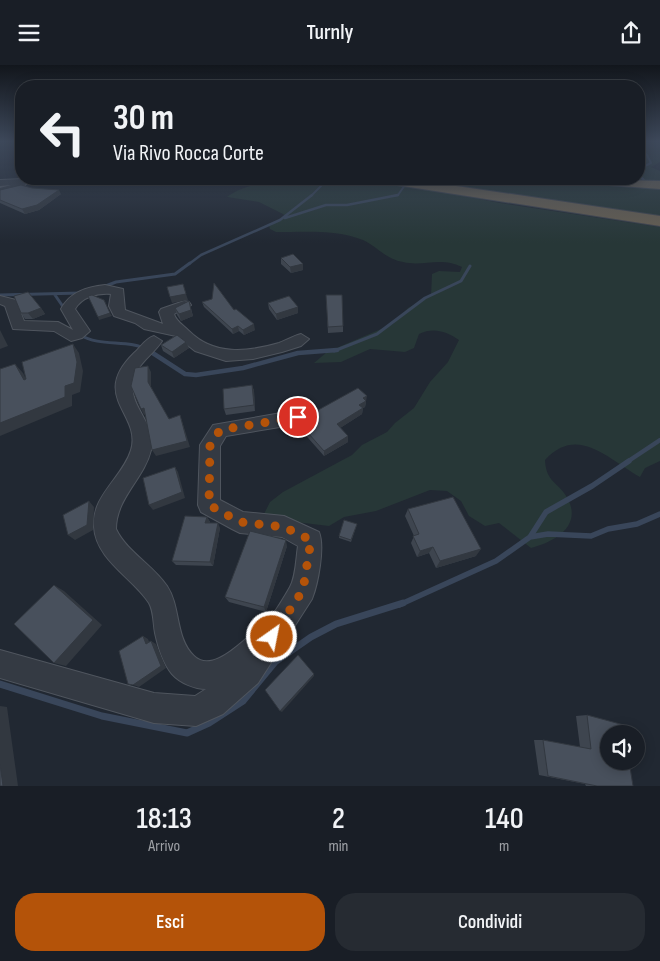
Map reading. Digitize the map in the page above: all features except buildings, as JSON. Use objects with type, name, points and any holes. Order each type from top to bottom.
[{"type":"highway","points":[[645,184],[660,185]]},
{"type":"highway","points":[[423,185],[660,221]]},
{"type":"street","points":[[0,183],[15,182]]},
{"type":"street","points":[[0,191],[19,185]]},
{"type":"street","points":[[0,300],[11,303],[18,326],[58,327],[71,336],[77,335],[82,331],[68,309],[70,303],[80,297],[109,289],[118,293],[116,303],[120,314],[129,319],[140,319],[146,324],[180,332],[207,351],[228,356],[287,346],[301,339],[271,341]]},
{"type":"street","points":[[180,332],[177,326],[168,322],[165,313],[184,305]]},
{"type":"street","points":[[154,341],[130,369],[124,383],[124,401],[141,432],[142,447],[139,457],[109,507],[105,528],[108,537],[112,545],[146,579],[160,597],[173,653],[184,667],[192,673],[214,674],[240,663],[272,637]]},
{"type":"street","points":[[0,663],[154,708],[196,711],[212,703],[248,673],[303,590],[311,540],[284,527],[240,522],[209,505],[210,445],[220,430],[298,417]]},
{"type":"shaded area","points":[[645,176],[660,176],[660,218],[449,185],[645,185]]},
{"type":"shaded area","points":[[255,185],[407,185],[500,203],[660,227],[660,461],[645,468],[640,477],[605,455],[581,445],[569,445],[557,450],[545,460],[546,468],[550,478],[568,499],[571,518],[569,525],[557,537],[531,548],[499,523],[485,526],[469,516],[461,501],[447,491],[430,490],[376,511],[344,517],[329,526],[262,518],[270,502],[283,492],[352,455],[362,445],[387,432],[414,408],[430,382],[448,362],[459,340],[444,332],[434,330],[419,334],[414,348],[405,352],[370,349],[341,362],[314,363],[327,352],[393,324],[408,308],[431,296],[432,274],[439,271],[460,272],[462,267],[446,262],[411,263],[397,260],[386,256],[373,246],[353,236],[320,232],[276,232],[270,229],[269,225],[286,217],[283,214],[259,202],[227,197],[246,187]]},
{"type":"waterway","points":[[312,195],[322,185]]},
{"type":"waterway","points":[[398,195],[405,185]]},
{"type":"waterway","points":[[189,264],[201,255],[280,220],[312,195]]},
{"type":"waterway","points":[[285,218],[326,205],[347,205],[398,195]]},
{"type":"waterway","points":[[393,196],[398,195]]},
{"type":"waterway","points":[[103,287],[116,282],[175,274],[190,263]]},
{"type":"waterway","points":[[336,350],[377,334],[425,298],[461,281],[470,266]]},
{"type":"waterway","points":[[0,295],[81,293]]},
{"type":"waterway","points":[[55,295],[66,311]]},
{"type":"waterway","points":[[80,335],[97,341],[133,345],[149,351]]},
{"type":"waterway","points":[[148,350],[185,374],[196,375],[243,368],[298,353],[336,350]]},
{"type":"waterway","points":[[627,462],[660,440]]},
{"type":"waterway","points":[[530,537],[546,512],[592,486],[629,461]]},
{"type":"waterway","points":[[530,537],[548,534],[591,536],[608,529],[637,524],[660,514]]},
{"type":"waterway","points":[[399,605],[496,561],[530,537]]},
{"type":"waterway","points":[[0,684],[102,716],[187,733],[209,723],[243,701],[275,662],[311,637],[336,624],[403,603]]},
{"type":"route","points":[[272,637],[303,590],[311,540],[284,527],[240,522],[209,505],[210,445],[220,430],[255,426],[298,417]]}]
